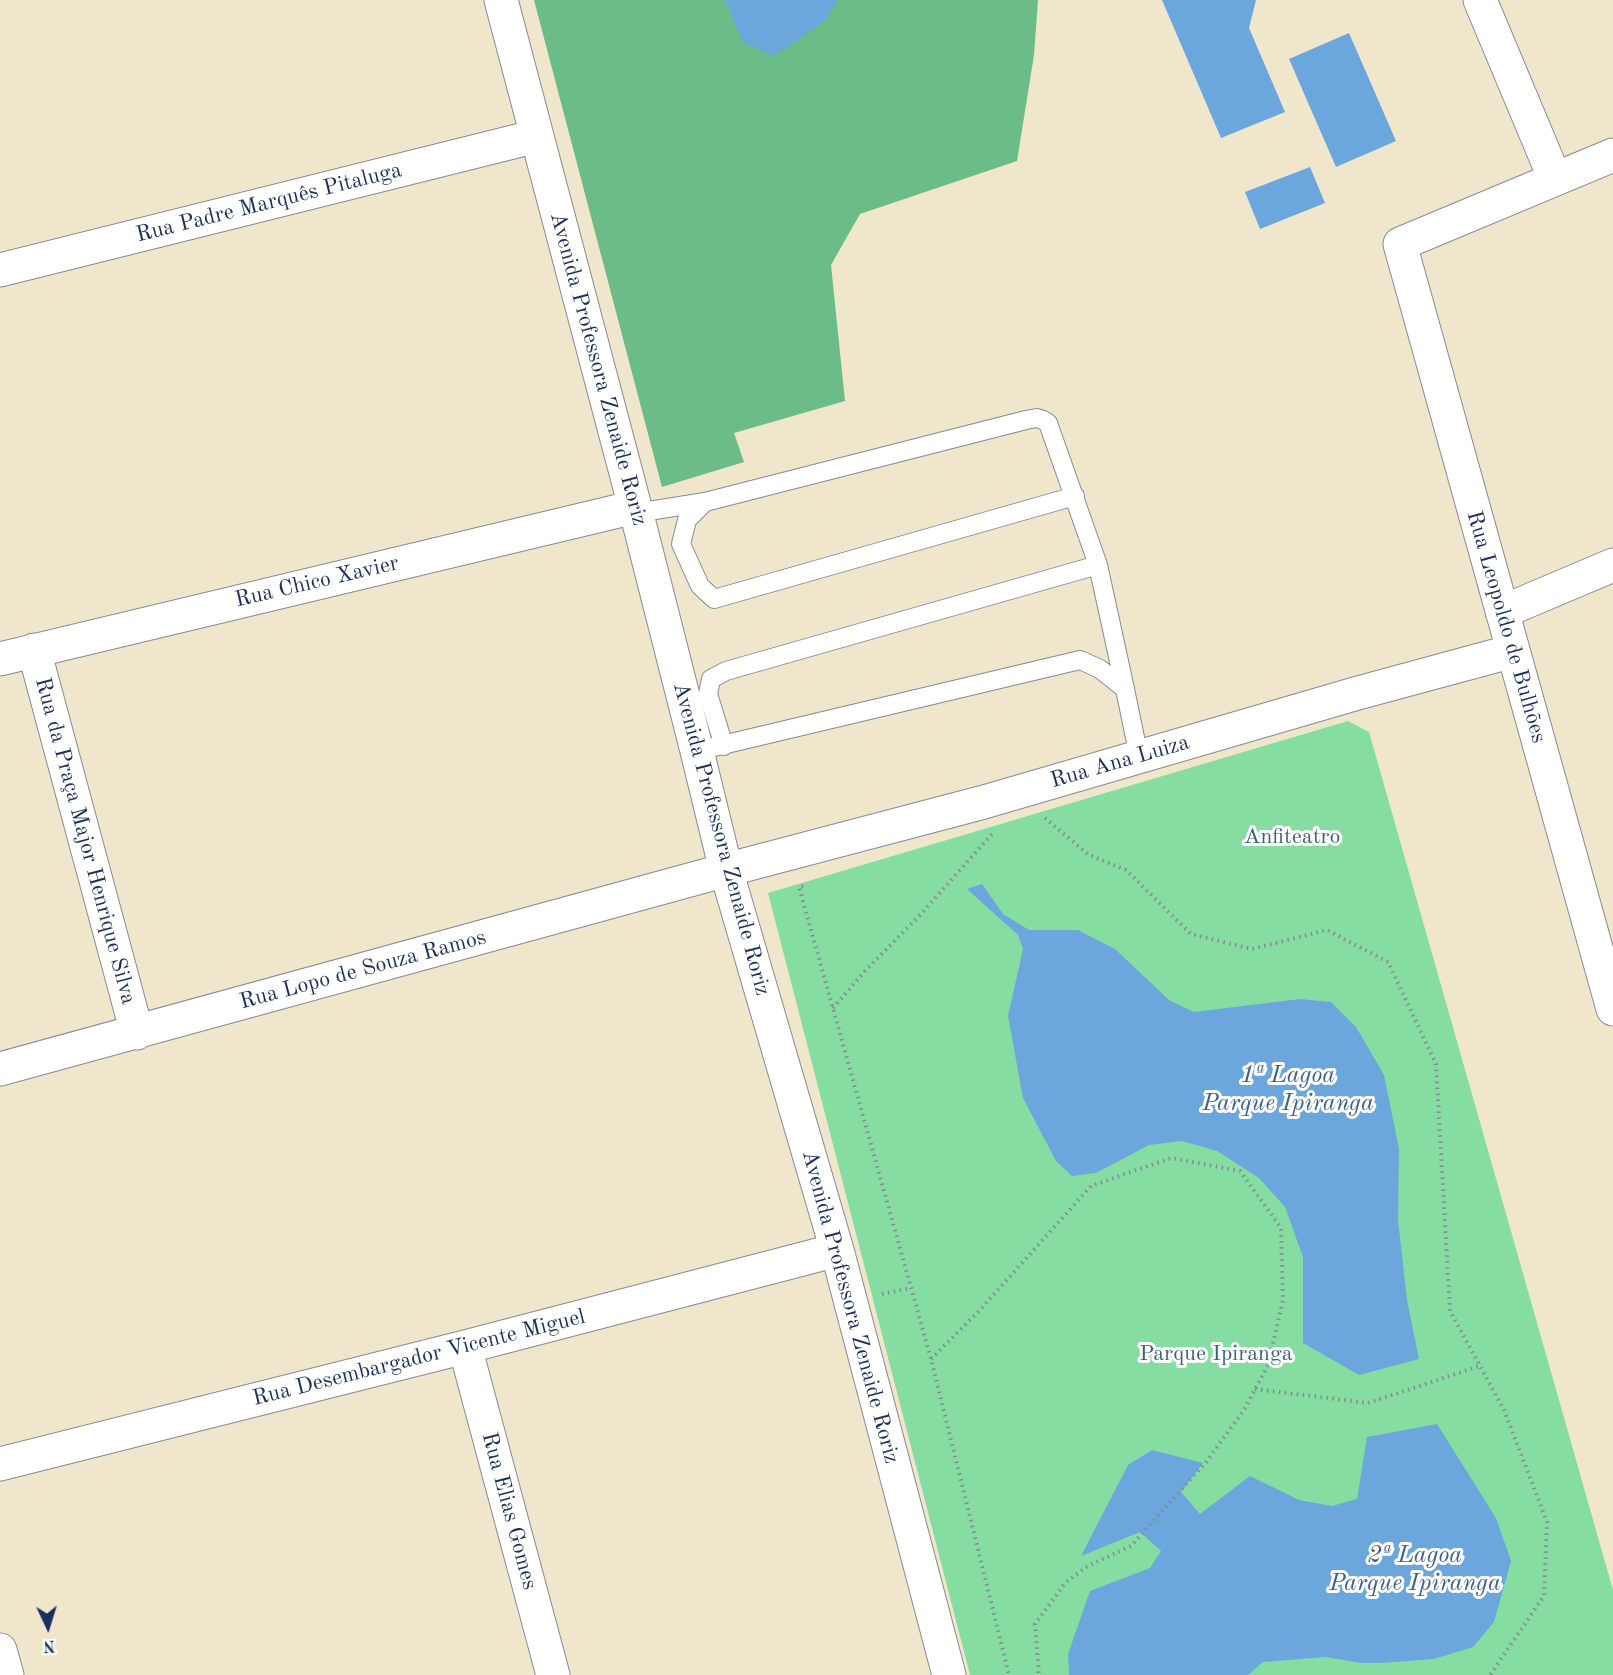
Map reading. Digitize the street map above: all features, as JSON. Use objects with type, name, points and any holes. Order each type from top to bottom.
[{"type":"street","name":"Avenida Professora Zenaide Roriz","points":[[501,0],[635,510],[711,749],[726,870],[837,1250],[949,1675]]},
{"type":"street","points":[[1479,0],[1555,179],[1613,155]]},
{"type":"street","name":"Rua Padre Marquês Pitaluga","points":[[0,270],[537,136]]},
{"type":"street","name":"Rua Leopoldo de Bulhões","points":[[1555,179],[1400,244],[1613,1009]]},
{"type":"street","name":"Rua Chico Xavier","points":[[0,659],[635,510]]},
{"type":"street","points":[[1502,612],[1613,565]]},
{"type":"street","name":"Rua da Praça Major Henrique Silva","points":[[34,650],[137,1033]]},
{"type":"street","name":"Rua Ana Luiza","points":[[726,870],[984,802],[1358,693],[1514,651]]},
{"type":"street","name":"Rua Lopo de Souza Ramos","points":[[0,1069],[726,870]]},
{"type":"street","name":"Rua Desembargador Vicente Miguel","points":[[0,1464],[465,1347],[837,1250]]},
{"type":"street","name":"Rua Elias Gomes","points":[[465,1347],[553,1675]]},
{"type":"street","points":[[0,1650],[7,1675]]},
{"type":"lane","points":[[635,510],[705,502],[1026,420],[1037,418],[1048,423],[1098,565],[1139,757]]},
{"type":"lane","points":[[705,502],[687,520],[681,544],[700,586],[714,599],[1075,496]]},
{"type":"lane","points":[[1098,565],[726,671],[711,679],[708,694],[711,749],[1080,660],[1100,669],[1125,689]]},
{"type":"path","points":[[1040,814],[1089,855],[1126,870],[1191,934],[1252,949],[1327,930],[1388,962],[1436,1064],[1450,1311],[1504,1410],[1547,1522],[1544,1596],[1490,1675]]},
{"type":"path","points":[[833,1008],[865,971],[938,897],[995,831],[983,835]]},
{"type":"path","points":[[810,884],[799,887],[931,1359],[1009,1675]]},
{"type":"path","points":[[931,1359],[978,1312],[1091,1186],[1171,1158],[1240,1171],[1281,1228],[1283,1300],[1268,1365],[1256,1389],[1244,1410],[1206,1462],[1131,1546],[1088,1566],[1066,1582],[1035,1624],[1039,1675]]},
{"type":"path","points":[[1256,1389],[1368,1403],[1480,1366]]},
{"type":"green space","points":[[534,0],[1038,0],[1034,55],[1017,161],[860,214],[831,265],[845,401],[734,433],[744,462],[662,487]]},
{"type":"green space","name":"Parque Ipiranga","points":[[1348,721],[1369,732],[1613,1590],[1613,1675],[970,1675],[768,893]]},
{"type":"water","points":[[725,0],[838,0],[825,21],[774,56],[743,42]]},
{"type":"water","points":[[1162,0],[1256,0],[1249,28],[1285,112],[1221,138]]},
{"type":"water","points":[[1349,33],[1396,141],[1336,167],[1289,59]]},
{"type":"water","points":[[1310,167],[1325,203],[1260,229],[1245,192]]},
{"type":"water","name":"1ª Lagoa Parque Ipiranga","points":[[982,884],[1003,914],[1029,930],[1078,930],[1115,949],[1169,1000],[1194,1012],[1300,999],[1331,1002],[1356,1027],[1384,1075],[1399,1149],[1398,1220],[1407,1300],[1419,1359],[1359,1375],[1303,1343],[1303,1257],[1285,1207],[1259,1178],[1217,1151],[1182,1141],[1149,1145],[1096,1173],[1072,1176],[1056,1161],[1023,1098],[1008,1016],[1023,949],[1018,935],[967,889]]},
{"type":"water","name":"2ª Lagoa Parque Ipiranga","points":[[1437,1424],[1496,1518],[1511,1561],[1494,1622],[1473,1647],[1434,1659],[1382,1663],[1361,1663],[1326,1657],[1263,1662],[1248,1675],[1069,1675],[1068,1654],[1090,1591],[1150,1568],[1161,1551],[1140,1532],[1081,1556],[1128,1465],[1152,1450],[1203,1463],[1181,1492],[1200,1514],[1250,1476],[1299,1500],[1332,1506],[1357,1499],[1367,1437]]},
{"type":"park label","name":"Anfiteatro","points":[[1292,837]]}]
